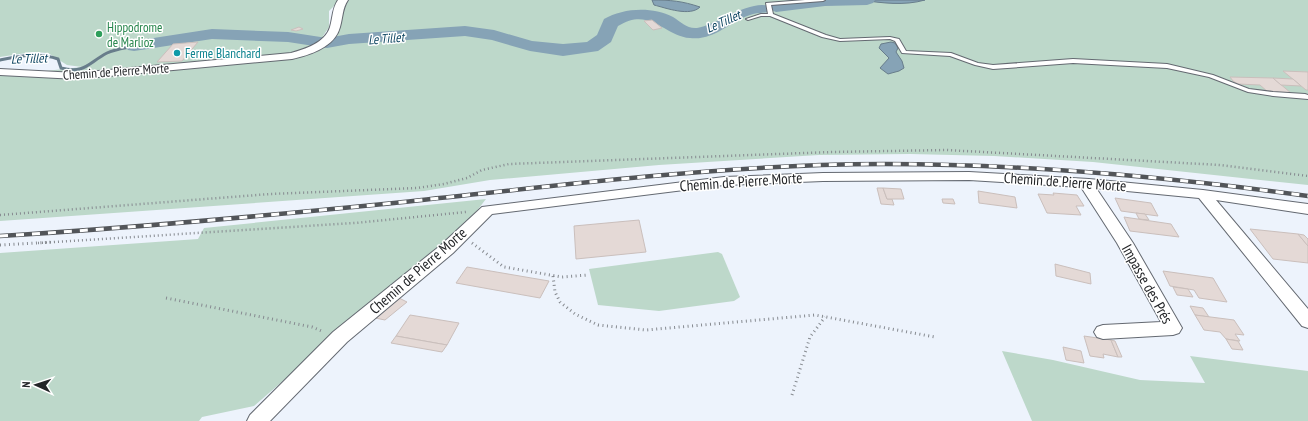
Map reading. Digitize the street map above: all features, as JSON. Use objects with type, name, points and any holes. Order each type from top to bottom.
[{"type":"street","name":"Chemin de Pierre Morte","points":[[0,72],[88,75],[284,57],[300,54],[314,48],[330,37],[335,26],[337,8],[343,0]]},
{"type":"street","name":"Chemin de Pierre Morte","points":[[257,421],[340,338],[448,249],[487,210],[724,181],[823,177],[969,176],[1086,182],[1203,194],[1308,209]]},
{"type":"street","name":"Impasse des Prés","points":[[1086,182],[1122,239],[1173,328],[1103,332]]},
{"type":"street","points":[[1203,194],[1308,321]]},
{"type":"lane","points":[[771,15],[768,4],[823,0]]},
{"type":"lane","points":[[748,19],[761,14],[771,15],[824,36],[840,40],[890,38],[896,40],[904,52],[952,54],[977,64],[993,67],[1073,61],[1167,66],[1211,76],[1248,90],[1308,97]]},
{"type":"path","points":[[0,215],[270,194],[417,188],[452,182],[467,178],[482,170],[509,164],[832,152],[947,150],[1220,165],[1308,176]]},
{"type":"path","points":[[0,245],[355,223],[487,210]]},
{"type":"path","points":[[460,236],[504,267],[562,277],[588,274]]},
{"type":"path","points":[[553,276],[555,292],[560,302],[575,314],[598,324],[646,330],[815,316],[935,337]]},
{"type":"path","points":[[166,298],[312,327],[340,338]]},
{"type":"path","points":[[792,395],[810,337],[825,317]]},
{"type":"green space","points":[[0,0],[340,0],[329,11],[329,27],[323,36],[333,37],[343,5],[348,0],[1308,0],[1308,185],[1093,162],[994,156],[910,154],[819,155],[659,165],[490,180],[424,191],[0,221],[0,76],[82,67],[67,65],[48,53],[33,52],[0,57]]},
{"type":"green space","points":[[486,199],[472,217],[254,406],[202,417],[199,421],[0,421],[0,253],[198,239],[204,228]]},
{"type":"green space","points":[[718,252],[722,254],[740,297],[734,301],[659,311],[598,305],[589,269]]},
{"type":"green space","points":[[1002,351],[1053,360],[1140,380],[1205,383],[1190,356],[1308,371],[1308,421],[1032,421]]},
{"type":"water","points":[[652,0],[676,1],[700,7],[696,10],[684,12],[654,5]]},
{"type":"water","points":[[861,0],[925,0],[909,3],[885,3]]},
{"type":"water","points":[[891,42],[895,43],[898,48],[896,52],[902,61],[904,68],[888,74],[880,68],[889,58],[879,48],[881,44]]},
{"type":"building","points":[[652,20],[662,28],[653,30],[644,21]]},
{"type":"building","points":[[299,27],[303,29],[296,31],[291,30]]},
{"type":"building","name":"Ferme Blanchard","points":[[198,42],[182,61],[157,62],[173,44]]},
{"type":"building","points":[[1283,71],[1308,72],[1308,90],[1306,90]]},
{"type":"building","points":[[1230,77],[1273,78],[1291,93],[1268,92],[1260,85],[1238,84]]},
{"type":"building","points":[[1273,78],[1293,79],[1301,86],[1281,85]]},
{"type":"building","points":[[877,188],[883,188],[887,199],[892,199],[894,205],[881,204]]},
{"type":"building","points":[[883,188],[901,189],[904,199],[887,199]]},
{"type":"building","points":[[978,191],[1015,197],[1017,208],[979,203]]},
{"type":"building","points":[[1053,193],[1077,195],[1084,206],[1076,206],[1081,215],[1047,213],[1038,194],[1054,195]]},
{"type":"building","points":[[1115,198],[1151,203],[1158,216],[1121,211]]},
{"type":"building","points":[[942,199],[953,199],[955,204],[943,203]]},
{"type":"building","points":[[1136,213],[1145,214],[1149,220],[1139,219]]},
{"type":"building","points":[[1124,217],[1171,224],[1179,237],[1130,231]]},
{"type":"building","points":[[639,220],[646,252],[576,259],[574,226]]},
{"type":"building","points":[[1250,229],[1298,234],[1308,246],[1308,263],[1273,259]]},
{"type":"building","points":[[1298,234],[1304,235],[1308,239],[1308,246]]},
{"type":"building","points":[[1055,264],[1090,273],[1091,284],[1056,276]]},
{"type":"building","points":[[467,267],[549,281],[540,298],[456,283]]},
{"type":"building","points":[[1163,271],[1213,278],[1227,302],[1199,298],[1194,290],[1170,286]]},
{"type":"building","points":[[1173,287],[1188,289],[1193,297],[1177,295]]},
{"type":"building","points":[[399,298],[407,302],[385,320],[375,318]]},
{"type":"building","points":[[1190,306],[1203,308],[1209,317],[1195,315]]},
{"type":"building","points":[[410,315],[459,323],[447,345],[396,336]]},
{"type":"building","points":[[1195,315],[1234,320],[1244,335],[1235,334],[1240,341],[1226,339],[1220,332],[1204,330]]},
{"type":"building","points":[[396,336],[447,345],[442,352],[391,343]]},
{"type":"building","points":[[1084,336],[1111,340],[1118,357],[1103,354],[1104,358],[1090,356]]},
{"type":"building","points":[[1226,339],[1238,341],[1243,350],[1232,349]]},
{"type":"building","points":[[1111,340],[1115,341],[1122,357],[1118,357]]},
{"type":"building","points":[[1063,347],[1081,351],[1084,363],[1066,360]]},
{"type":"waterway","name":"Le Tillet","points":[[776,7],[825,1],[867,0]]},
{"type":"waterway","name":"Le Tillet","points":[[134,46],[164,40],[212,34],[288,37],[327,43],[349,39],[465,31],[494,35],[530,46],[563,50],[592,47],[605,38],[610,23],[622,17],[636,15],[657,17],[684,32],[696,33],[710,30],[744,11],[762,8]]},
{"type":"waterway","name":"Le Tillet","points":[[0,60],[37,55],[58,59],[61,68],[76,70],[81,69],[110,52],[134,46]]},
{"type":"railway","points":[[0,236],[247,217],[661,175],[768,167],[821,165],[943,165],[1065,170],[1187,181],[1308,196]]},
{"type":"place","name":"Hippodrome de Marlioz","points":[[99,34]]},
{"type":"place","name":"Ferme Blanchard","points":[[177,53]]}]
